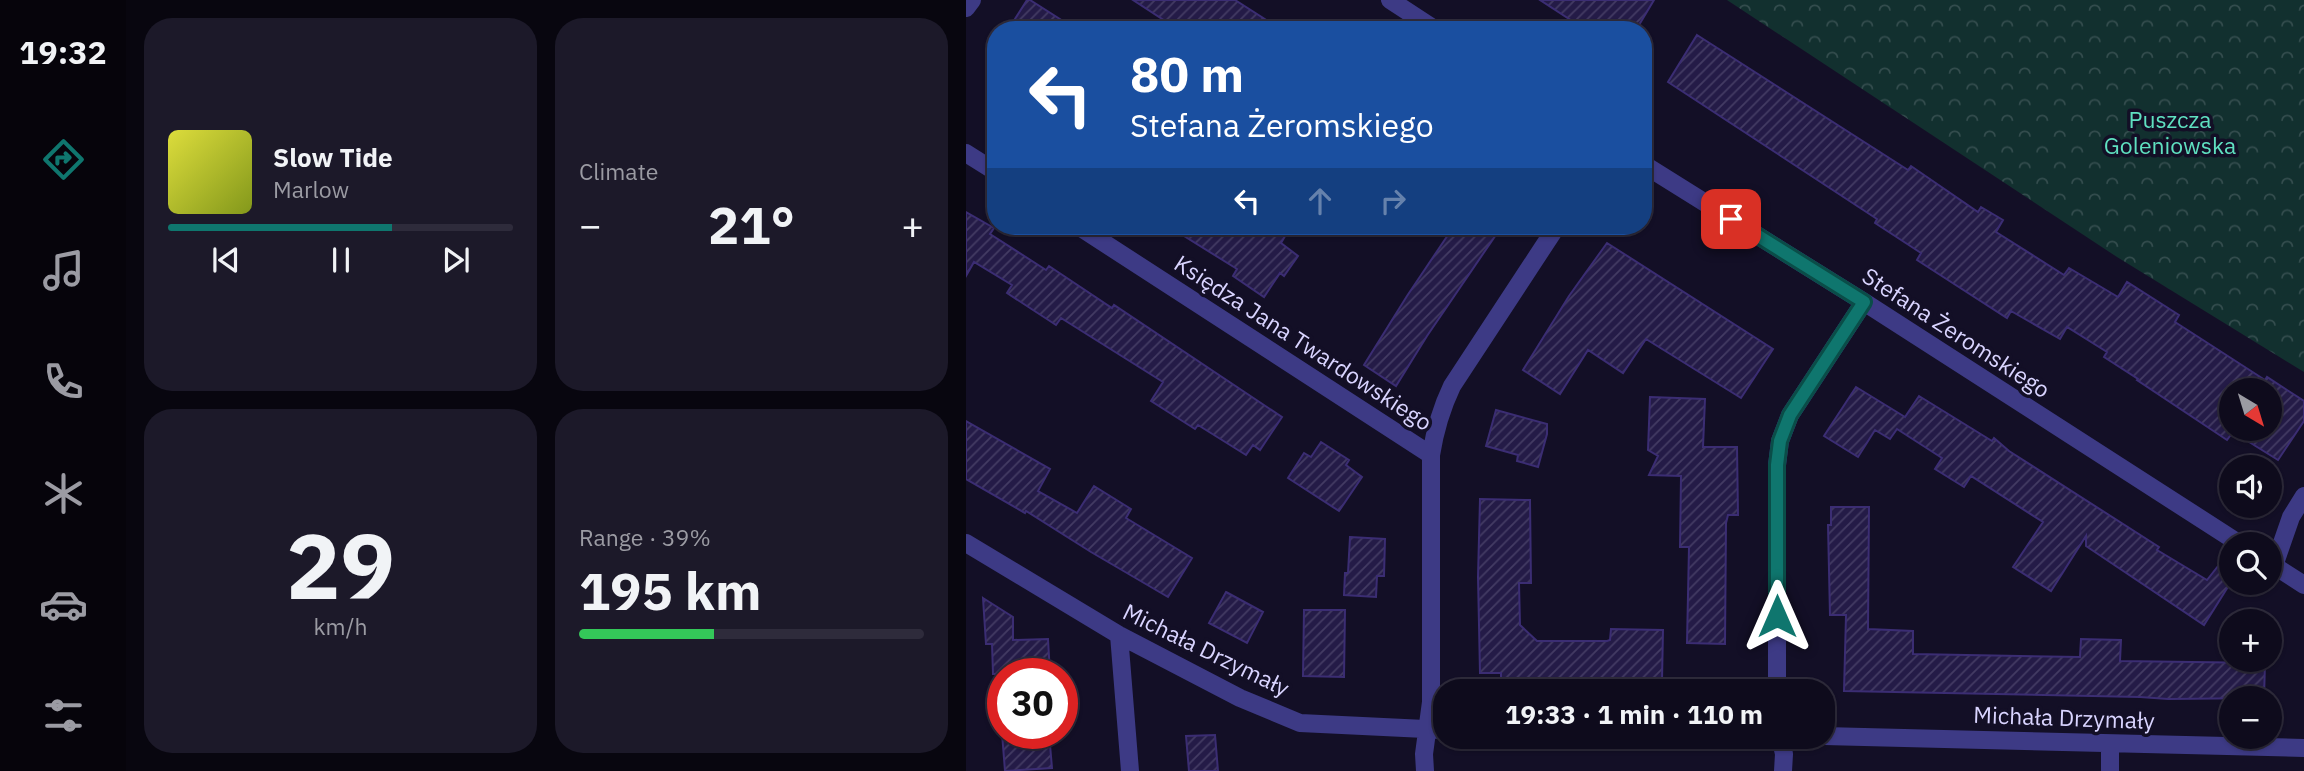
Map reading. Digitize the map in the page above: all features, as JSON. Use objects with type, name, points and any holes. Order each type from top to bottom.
[{"type":"street","points":[[966,8],[972,0]]},
{"type":"street","points":[[1390,0],[1422,21]]},
{"type":"street","points":[[966,153],[987,166]]},
{"type":"street","name":"Stefana Żeromskiego","points":[[1652,170],[1864,302],[2221,532]]},
{"type":"street","name":"Księdza Jana Twardowskiego","points":[[1092,235],[1432,456]]},
{"type":"street","points":[[1433,713],[1434,432],[1452,386],[1551,235]]},
{"type":"street","points":[[1777,679],[1777,465],[1780,441],[1790,415],[1864,302]]},
{"type":"street","points":[[2282,539],[2304,496]]},
{"type":"street","name":"Michała Drzymały","points":[[966,543],[1119,635],[1240,698],[1300,723],[1433,729]]},
{"type":"street","points":[[2282,571],[2304,585]]},
{"type":"street","points":[[1119,635],[1130,771]]},
{"type":"street","points":[[1425,771],[1424,754],[1433,735]]},
{"type":"street","name":"Michała Drzymały","points":[[1835,736],[2304,748]]},
{"type":"street","points":[[2110,745],[2110,771]]},
{"type":"street","points":[[1783,749],[1783,771]]},
{"type":"green space","name":"Puszcza Goleniowska","points":[[1727,0],[2304,0],[2304,372],[2117,257]]},
{"type":"building","points":[[1027,0],[1030,0],[1063,21],[1014,21]]},
{"type":"building","points":[[1133,0],[1235,0],[1268,21],[1165,21]]},
{"type":"building","points":[[1540,0],[1654,0],[1641,21],[1572,21]]},
{"type":"building","points":[[1697,35],[1908,170],[1911,166],[1978,212],[1981,207],[2003,220],[1996,232],[2064,275],[2069,268],[2118,297],[2127,282],[2179,315],[2175,322],[2262,378],[2219,378],[2219,435],[2104,357],[2107,352],[2067,327],[2060,339],[2011,311],[2007,318],[1917,260],[1921,253],[1875,223],[1877,219],[1668,82]]},
{"type":"building","points":[[966,212],[987,224],[987,235],[992,235],[1046,270],[1049,266],[1112,308],[1114,305],[1282,417],[1260,450],[1253,445],[1246,455],[1198,425],[1195,429],[1151,401],[1163,382],[1061,318],[1056,325],[1007,293],[1012,285],[974,262],[966,276]]},
{"type":"building","points":[[1182,235],[1286,235],[1281,243],[1298,256],[1284,276],[1280,273],[1264,297],[1233,276],[1237,269]]},
{"type":"building","points":[[1448,235],[1496,235],[1396,386],[1364,365]]},
{"type":"building","points":[[1607,243],[1773,349],[1741,398],[1646,339],[1623,373],[1588,350],[1560,394],[1523,370],[1569,296]]},
{"type":"building","points":[[1856,387],[1905,417],[1919,396],[1992,441],[1994,438],[2009,451],[2159,547],[2157,550],[2207,580],[2219,565],[2219,595],[2223,595],[2204,625],[2086,546],[2086,536],[2051,591],[2013,567],[2043,522],[1971,476],[1964,487],[1935,469],[1942,458],[1897,429],[1890,439],[1875,430],[1858,457],[1824,436]]},
{"type":"building","points":[[2282,387],[2304,401],[2304,421],[2281,455],[2270,455],[2247,441],[2282,441]]},
{"type":"building","points":[[1650,397],[1705,399],[1703,447],[1737,447],[1738,515],[1728,515],[1726,523],[1725,644],[1687,643],[1689,547],[1680,547],[1681,476],[1649,475],[1658,456],[1648,450]]},
{"type":"building","points":[[1496,410],[1547,424],[1538,467],[1517,461],[1518,455],[1486,446]]},
{"type":"building","points":[[966,421],[1050,469],[1038,491],[1077,513],[1094,486],[1131,509],[1126,518],[1192,558],[1168,597],[1026,511],[1025,513],[966,479]]},
{"type":"building","points":[[1321,442],[1349,460],[1346,465],[1362,477],[1339,511],[1288,478],[1304,453],[1311,457]]},
{"type":"building","points":[[1480,499],[1530,500],[1531,583],[1519,583],[1520,625],[1537,641],[1607,641],[1610,640],[1611,629],[1663,630],[1662,679],[1501,679],[1501,673],[1480,673]]},
{"type":"building","points":[[1831,507],[1869,507],[1868,629],[1913,631],[1913,654],[2080,657],[2081,639],[2121,640],[2120,661],[2219,662],[2219,672],[2265,672],[2264,686],[2219,686],[2219,698],[1844,691],[1846,615],[1830,615],[1828,525],[1831,525]]},
{"type":"building","points":[[1350,537],[1385,539],[1384,576],[1377,576],[1376,597],[1344,595]]},
{"type":"building","points":[[1226,592],[1263,612],[1247,643],[1209,623]]},
{"type":"building","points":[[983,598],[1013,617],[1013,640],[1048,639],[1049,658],[992,658],[992,644],[986,644]]},
{"type":"building","points":[[1304,610],[1345,610],[1344,677],[1303,676]]},
{"type":"building","points":[[1215,735],[1218,771],[1189,771],[1186,736]]},
{"type":"building","points":[[1003,749],[1050,749],[1052,768],[1005,771]]},
{"type":"route","points":[[1731,219],[1864,302],[1802,394],[1780,441],[1777,465],[1777,616]]}]
